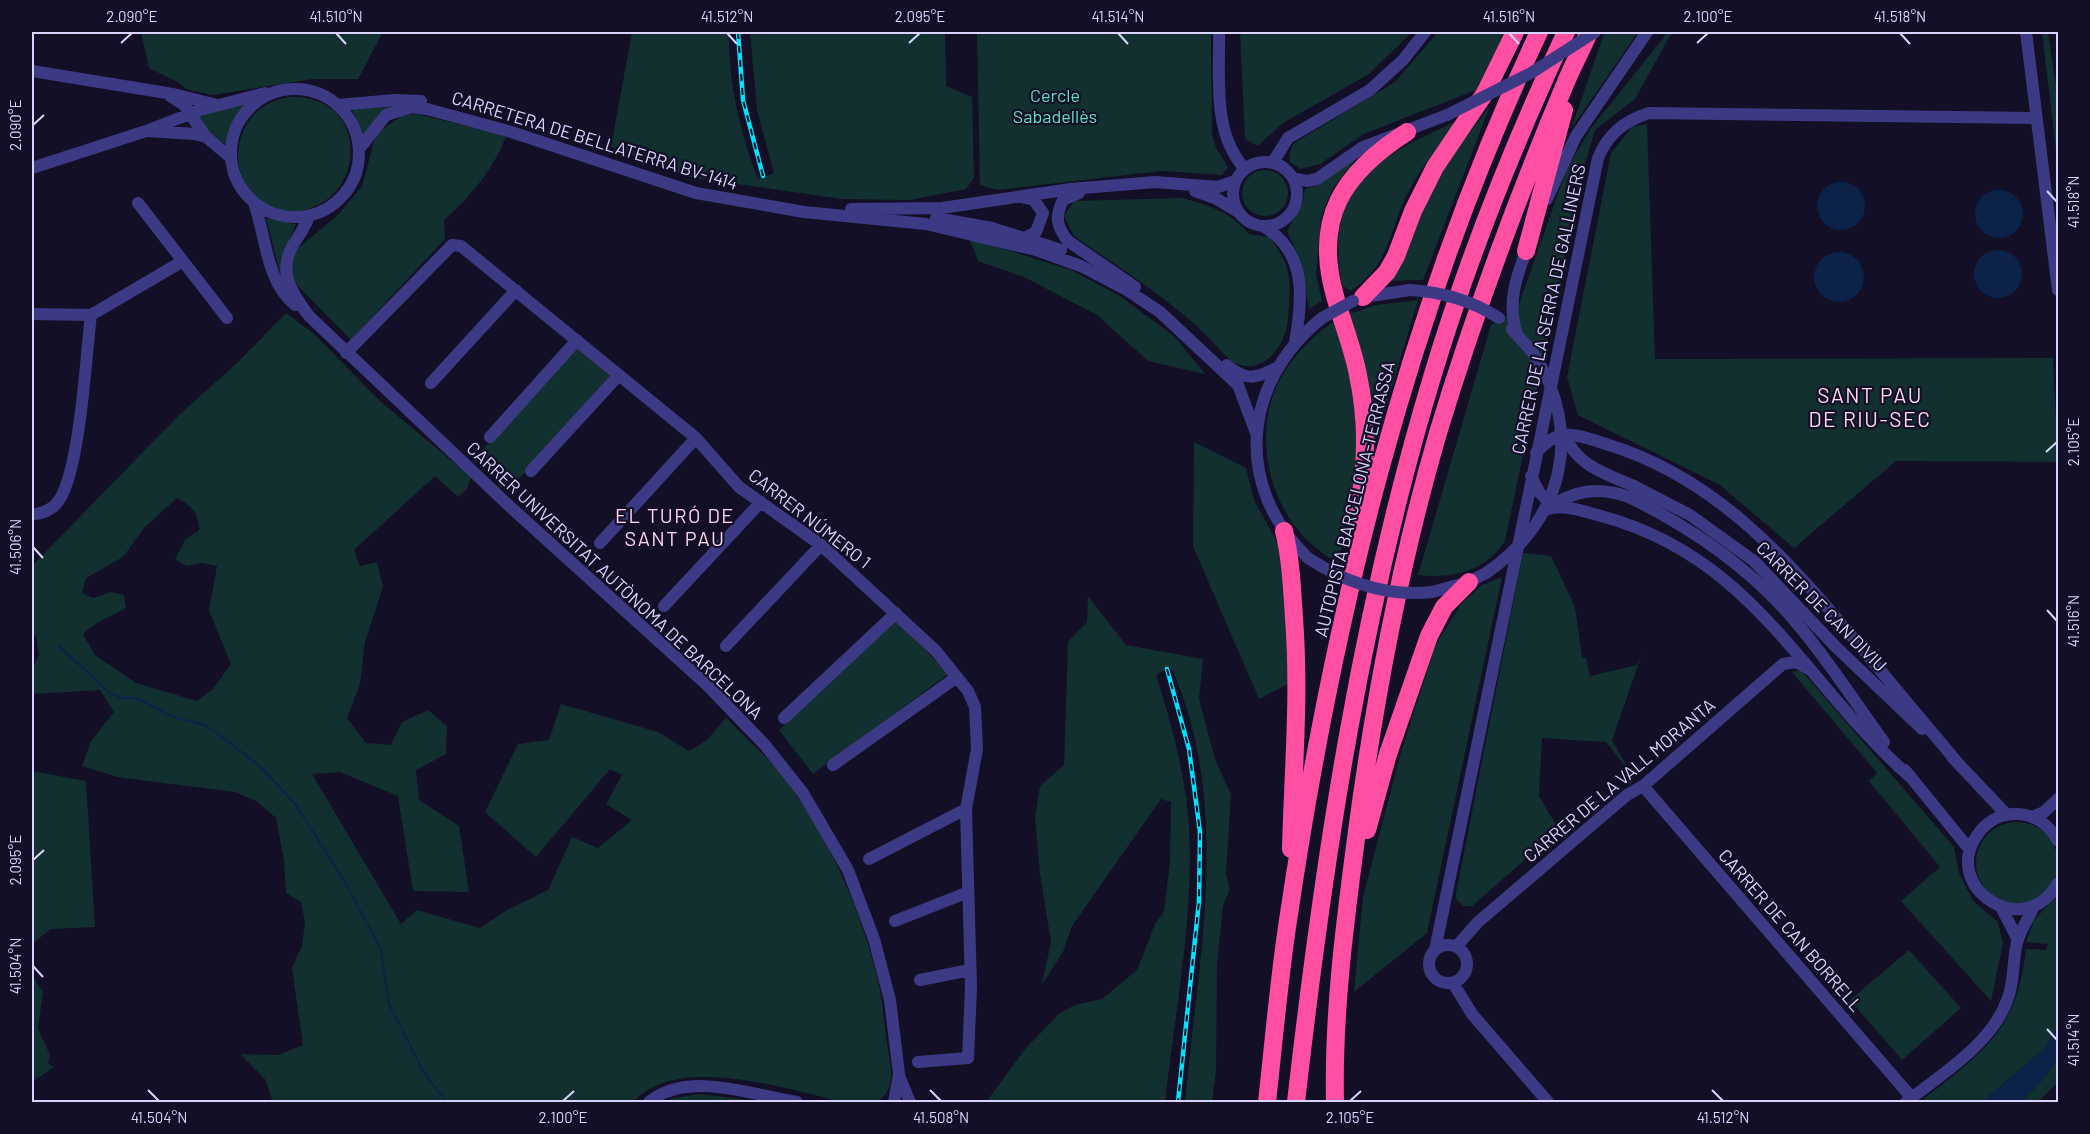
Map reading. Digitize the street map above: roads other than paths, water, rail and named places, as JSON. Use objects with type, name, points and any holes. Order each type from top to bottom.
[{"type":"highway","points":[[1358,299],[1387,272],[1435,167],[1485,93],[1515,32]]},
{"type":"highway","name":"AUTOPISTA BARCELONA-TERRASSA","points":[[1267,1102],[1289,914],[1353,575],[1389,434],[1436,284],[1470,190],[1539,32]]},
{"type":"highway","points":[[1296,1102],[1326,865],[1366,638],[1394,517],[1433,372],[1459,294],[1517,143],[1566,32]]},
{"type":"highway","points":[[1335,1102],[1334,1049],[1338,973],[1365,770],[1392,619],[1423,489],[1469,337],[1516,207],[1567,78],[1589,32]]},
{"type":"highway","points":[[1526,251],[1581,51]]},
{"type":"highway","points":[[1353,575],[1351,542],[1365,458],[1364,411],[1358,374],[1331,280],[1328,243],[1335,207],[1354,175],[1366,160],[1407,132]]},
{"type":"highway","points":[[1284,531],[1291,566],[1297,653],[1297,742],[1289,914]]},
{"type":"highway","points":[[1346,913],[1356,883],[1379,784],[1429,636],[1444,607],[1469,582]]},
{"type":"street","points":[[1219,32],[1220,118],[1230,150],[1244,168]]},
{"type":"street","points":[[1273,162],[1288,138],[1370,90],[1403,60],[1425,32]]},
{"type":"street","points":[[1293,178],[1307,181],[1317,179],[1363,147],[1383,137],[1407,132],[1447,115],[1531,73],[1595,32]]},
{"type":"street","points":[[1517,334],[1511,317],[1511,303],[1526,251],[1562,163],[1576,136],[1647,32]]},
{"type":"street","points":[[2026,32],[2058,290]]},
{"type":"street","points":[[33,74],[169,95],[216,105]]},
{"type":"street","points":[[32,168],[146,131],[172,119],[216,105],[259,93],[290,89],[307,90],[324,96],[338,105],[351,122],[359,149],[357,170],[347,190],[329,208],[309,216],[282,216],[254,203],[236,180],[230,157],[232,138],[242,116],[256,102],[273,92]]},
{"type":"street","points":[[169,95],[190,113],[206,137],[230,157]]},
{"type":"street","points":[[169,95],[176,108],[172,119]]},
{"type":"street","name":"CARRETERA DE BELLATERRA BV-1414","points":[[338,105],[421,100],[696,193],[804,212],[917,220],[969,228],[1014,240],[1032,235]]},
{"type":"street","name":"CARRETERA DE BELLATERRA BV-1414","points":[[359,149],[386,115],[412,107],[464,115]]},
{"type":"street","name":"CARRER DE LA SERRA DE GALLINERS","points":[[1435,950],[1598,158],[1611,134],[1629,120],[1649,113],[2037,118]]},
{"type":"street","points":[[508,128],[714,189],[806,206],[850,209],[942,208],[1018,196],[1156,187],[1216,193],[1252,224],[1263,226],[1281,222],[1290,215],[1297,196],[1293,178],[1282,166],[1262,161],[1244,168],[1235,181],[1216,193]]},
{"type":"street","points":[[146,131],[195,134],[206,137]]},
{"type":"street","points":[[1235,181],[1233,199],[1237,211]]},
{"type":"street","name":"CARRETERA DE BELLATERRA BV-1414","points":[[1068,194],[1056,218],[1060,231],[1068,241],[1165,308],[1241,381],[1256,433]]},
{"type":"street","points":[[1018,196],[1030,198],[1040,206],[1043,213],[1032,235]]},
{"type":"street","points":[[138,203],[227,318]]},
{"type":"street","name":"CARRER UNIVERSITAT AUTÒNOMA DE BARCELONA","points":[[254,203],[279,288],[287,299],[309,316]]},
{"type":"street","name":"CARRETERA DE BELLATERRA BV-1414","points":[[850,209],[942,219],[1032,235],[1136,287]]},
{"type":"street","name":"CARRER UNIVERSITAT AUTÒNOMA DE BARCELONA","points":[[309,216],[289,252],[285,274],[292,294],[309,316],[506,503],[707,685],[765,745],[803,793],[848,870],[874,939],[890,1000],[899,1074],[910,1102]]},
{"type":"street","name":"CARRETERA DE BELLATERRA BV-1414","points":[[902,220],[1003,242],[1081,266],[1127,290],[1160,312],[1241,381]]},
{"type":"street","points":[[1263,226],[1283,240],[1299,278],[1300,309],[1295,342]]},
{"type":"street","name":"CARRER NÚMERO 1","points":[[346,353],[452,245],[461,246],[696,438],[740,487],[821,545],[936,651],[968,690],[975,707],[977,748],[966,809],[966,894],[970,970],[968,1058],[918,1062]]},
{"type":"street","points":[[32,314],[91,315],[183,261]]},
{"type":"street","points":[[431,383],[516,290]]},
{"type":"street","points":[[1410,290],[1448,295],[1476,305],[1499,318],[1517,334],[1533,353],[1550,381],[1562,427],[1560,465],[1550,508],[1517,549],[1486,573],[1469,582],[1432,592],[1401,593],[1378,590],[1354,583],[1308,558],[1284,531],[1271,510],[1257,464],[1256,433],[1263,401],[1276,368],[1295,342],[1322,318],[1358,299],[1410,290]]},
{"type":"street","points":[[32,514],[39,514],[56,504],[67,483],[74,456],[91,315]]},
{"type":"street","points":[[490,436],[577,340]]},
{"type":"street","points":[[1241,381],[1261,376],[1276,368]]},
{"type":"street","points":[[531,471],[619,375]]},
{"type":"street","points":[[1548,398],[1558,419],[1574,434]]},
{"type":"street","name":"CARRER DE CAN DIVIU","points":[[1562,427],[1572,451],[1586,465],[1717,547],[1771,595],[1822,655],[1909,776],[1970,850]]},
{"type":"street","points":[[1536,453],[1555,437],[1574,434]]},
{"type":"street","name":"CARRER DE CAN DIVIU","points":[[1574,434],[1622,449],[1671,471],[1743,519],[1789,563],[1957,762]]},
{"type":"street","points":[[600,543],[696,438]]},
{"type":"street","points":[[1531,476],[1550,508]]},
{"type":"street","name":"CARRER DE CAN DIVIU","points":[[1519,534],[1566,496],[1591,489],[1632,492],[1690,515],[1754,561],[1837,648],[1957,762],[2007,815]]},
{"type":"street","points":[[664,606],[761,502]]},
{"type":"street","name":"CARRER DE CAN DIVIU","points":[[1550,508],[1588,513],[1625,524],[1659,538],[1700,561],[1760,610],[1860,727],[1909,776]]},
{"type":"street","points":[[726,646],[821,545]]},
{"type":"street","points":[[784,718],[896,613]]},
{"type":"street","name":"CARRER DE LA VALL MORANTA","points":[[1455,946],[1478,922],[1627,795],[1643,786],[1783,664],[1796,662],[1812,671]]},
{"type":"street","points":[[833,765],[957,677]]},
{"type":"street","name":"CARRER DE CAN BORRELL","points":[[1643,786],[1909,1100]]},
{"type":"street","points":[[2033,818],[2044,812],[2058,799]]},
{"type":"street","points":[[869,859],[966,809]]},
{"type":"street","points":[[2058,840],[2048,826],[2033,818],[2007,815],[1993,820],[1982,829],[1970,850],[1969,866],[1975,885],[1988,900],[2001,907],[2013,909],[2034,906],[2048,897],[2058,883]]},
{"type":"street","points":[[2058,833],[2058,840]]},
{"type":"street","points":[[895,921],[966,894]]},
{"type":"street","points":[[1909,1100],[1959,1060],[1988,1032],[2008,1000],[2014,975],[2018,940],[2034,906]]},
{"type":"street","points":[[2001,907],[2018,940]]},
{"type":"street","points":[[1440,918],[1455,946],[1465,957],[1467,967],[1464,975],[1453,982],[1440,982],[1430,971],[1429,962],[1435,950],[1440,946],[1455,946]]},
{"type":"street","points":[[920,980],[970,970]]},
{"type":"street","points":[[1453,982],[1472,1014],[1548,1102]]},
{"type":"street","name":"CARRER UNIVERSITAT AUTÒNOMA DE BARCELONA","points":[[894,1102],[899,1074]]},
{"type":"street","points":[[648,1102],[668,1090],[702,1085],[772,1100],[796,1102]]},
{"type":"water","points":[[1836,182],[1846,182],[1858,189],[1865,201],[1865,211],[1858,223],[1846,230],[1836,230],[1821,219],[1817,211],[1817,201],[1828,186]]},
{"type":"water","points":[[1994,190],[2004,190],[2019,200],[2023,214],[2022,223],[2013,234],[2004,238],[1994,238],[1979,228],[1975,219],[1975,209],[1985,194]]},
{"type":"water","points":[[1998,250],[2015,257],[2022,274],[2015,291],[1998,298],[1981,291],[1974,274],[1981,257]]},
{"type":"water","points":[[1839,252],[1848,254],[1859,263],[1864,277],[1862,286],[1853,297],[1839,302],[1830,300],[1819,291],[1814,277],[1816,268],[1825,257]]},
{"type":"water","points":[[2058,1026],[2060,1040],[2056,1060],[2048,1073],[2021,1102],[1982,1102],[2045,1048]]},
{"type":"waterway","points":[[58,645],[110,693],[122,698],[137,698],[170,716],[205,725],[261,767],[296,805],[345,882],[381,950],[389,1004],[423,1071],[446,1102]]},
{"type":"railway","points":[[738,32],[743,100],[763,176]]},
{"type":"railway","points":[[1167,669],[1189,749],[1200,832],[1199,901],[1178,1102]]},
{"type":"district","name":"SANT PAU DE RIU-SEC","points":[[1870,406]]},
{"type":"district","name":"EL TURÓ DE SANT PAU","points":[[675,526]]},
{"type":"park label","name":"Cercle Sabadellès","points":[[1055,106]]}]
